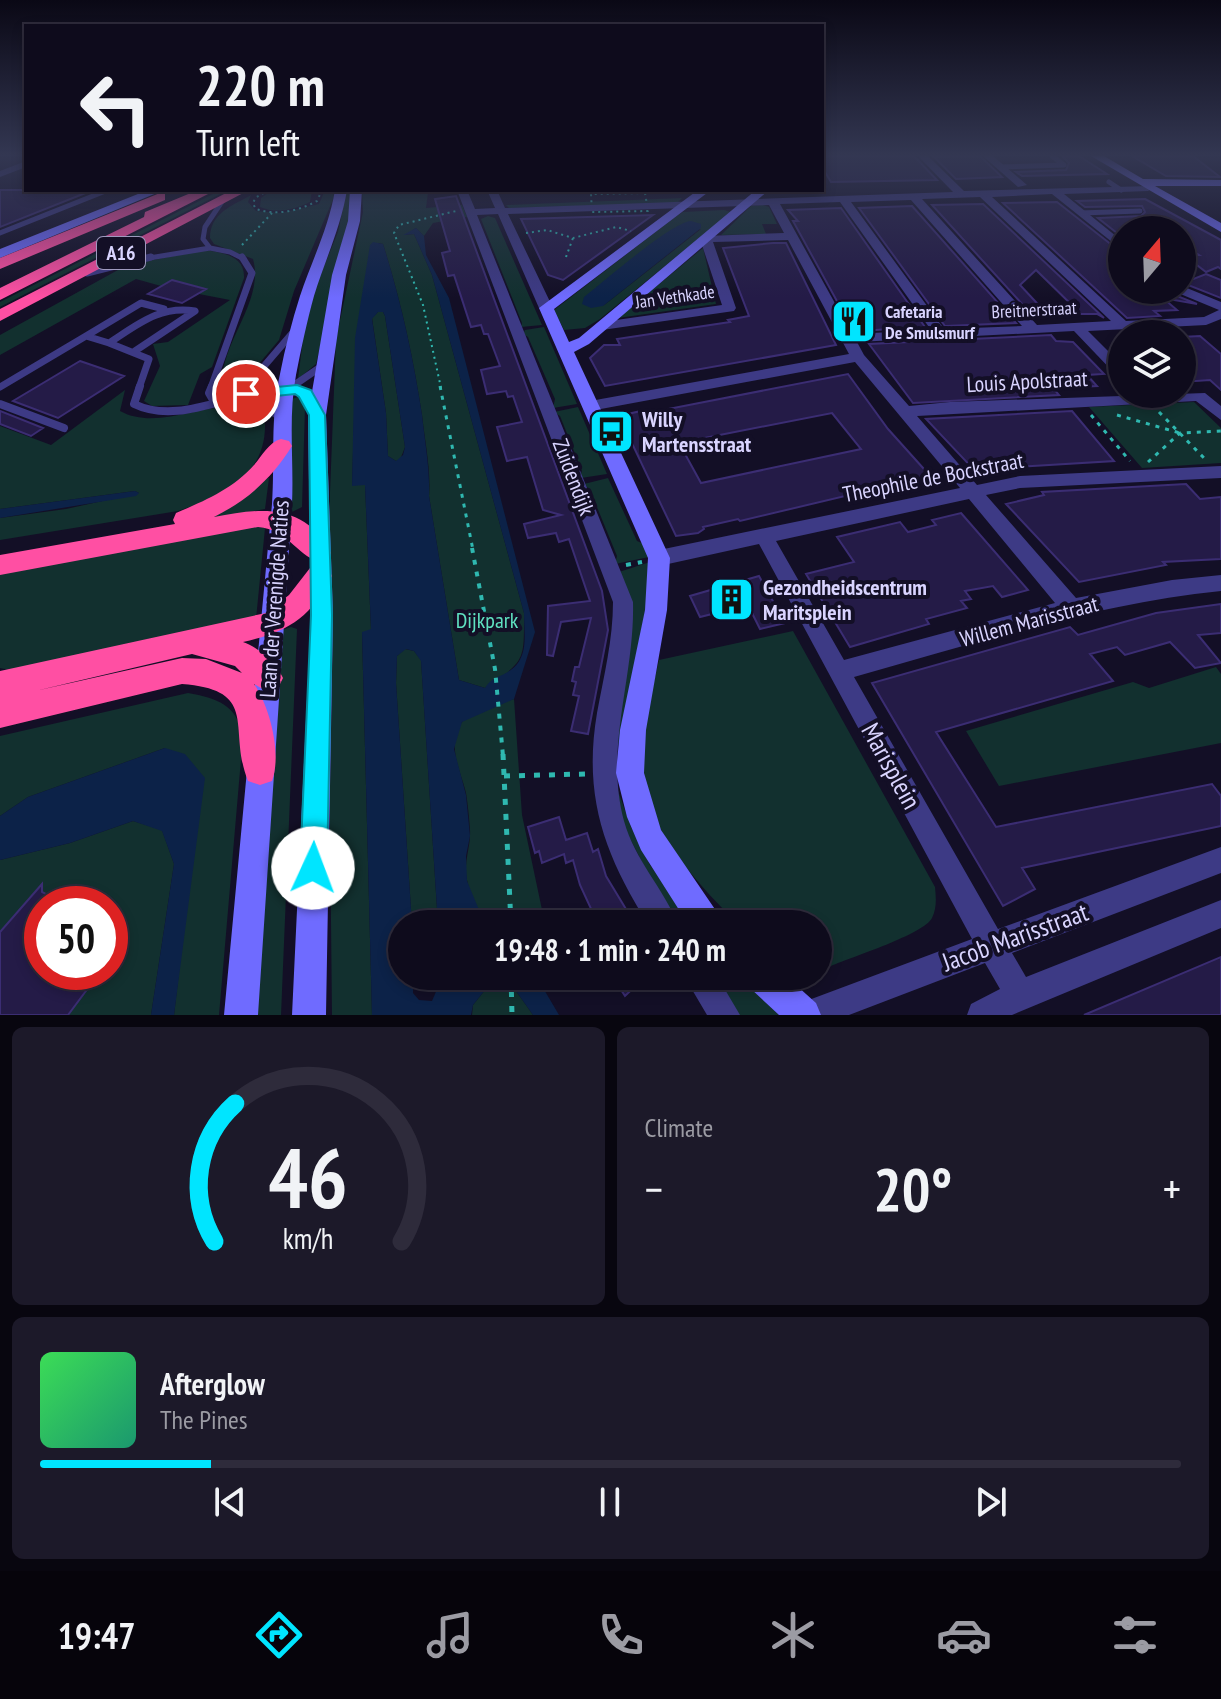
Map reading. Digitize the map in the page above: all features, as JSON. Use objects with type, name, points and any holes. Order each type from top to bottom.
[{"type":"highway","name":"A16","points":[[0,264],[145,203]]},
{"type":"highway","name":"A16","points":[[0,279],[177,203]]},
{"type":"highway","name":"A16","points":[[0,295],[182,203]]},
{"type":"highway","name":"A16","points":[[0,316],[217,203]]},
{"type":"highway","points":[[163,535],[186,518],[245,489],[262,474],[281,446]]},
{"type":"highway","points":[[0,565],[249,519],[280,521],[299,531],[319,565],[299,603],[273,623],[192,644],[7,682]]},
{"type":"highway","points":[[192,644],[243,655],[268,678]]},
{"type":"highway","points":[[0,713],[182,671],[205,672],[232,682],[248,700],[253,711],[260,769]]},
{"type":"main road","points":[[0,248],[109,203]]},
{"type":"main road","points":[[0,254],[125,203]]},
{"type":"main road","name":"Laan der Verenigde Naties","points":[[241,1015],[284,472],[281,446],[286,389],[300,324],[339,203]]},
{"type":"main road","name":"Laan der Verenigde Naties","points":[[309,1015],[322,615],[317,415],[322,366],[339,275],[354,221],[355,203]]},
{"type":"main road","name":"Jan Vethkade","points":[[564,350],[584,341],[747,203]]},
{"type":"main road","points":[[1182,203],[1221,228]]},
{"type":"main road","points":[[1193,203],[1221,216]]},
{"type":"main road","points":[[546,308],[686,204]]},
{"type":"main road","name":"Zuidendijk","points":[[546,308],[659,558],[656,610],[633,730],[617,774],[651,840],[697,910]]},
{"type":"main road","points":[[778,990],[807,1015]]},
{"type":"street","name":"Zuidendijk","points":[[469,203],[623,602],[624,618],[606,728],[617,774],[611,825],[632,876],[655,910]]},
{"type":"street","points":[[471,208],[485,203]]},
{"type":"street","name":"Zuidendijk","points":[[498,203],[546,308]]},
{"type":"street","points":[[656,203],[691,203]]},
{"type":"street","points":[[774,203],[858,357],[1072,608]]},
{"type":"street","points":[[846,203],[939,332]]},
{"type":"street","points":[[920,203],[1032,328]]},
{"type":"street","points":[[993,203],[1118,320]]},
{"type":"street","points":[[1069,203],[1108,236]]},
{"type":"street","points":[[706,239],[791,236]]},
{"type":"street","name":"Jan Vethkade","points":[[602,326],[729,308],[706,239]]},
{"type":"street","points":[[1196,296],[1221,307]]},
{"type":"street","name":"Breitnerstraat","points":[[1196,321],[1206,321],[1221,314]]},
{"type":"street","points":[[1206,321],[1221,333]]},
{"type":"street","name":"Breitnerstraat","points":[[847,338],[1108,325]]},
{"type":"street","points":[[1076,326],[1108,359]]},
{"type":"street","points":[[590,406],[858,357]]},
{"type":"street","name":"Louis Apolstraat","points":[[1196,396],[1200,396],[1221,415]]},
{"type":"street","name":"Louis Apolstraat","points":[[903,412],[1108,399]]},
{"type":"street","name":"Theophile de Bockstraat","points":[[659,558],[1020,482],[1220,474]]},
{"type":"street","name":"Marisplein","points":[[764,537],[1019,995]]},
{"type":"street","name":"Willem Marisstraat","points":[[838,672],[1072,608],[1171,587],[1221,583]]},
{"type":"street","name":"Jacob Marisstraat","points":[[807,1015],[1221,860]]},
{"type":"street","points":[[982,1015],[1019,995],[1221,914]]},
{"type":"street","points":[[708,990],[725,1015]]},
{"type":"lane","points":[[0,233],[74,203]]},
{"type":"lane","points":[[210,248],[203,239],[204,231],[221,203]]},
{"type":"lane","points":[[1080,213],[1140,211]]},
{"type":"lane","points":[[80,275],[167,253],[210,248],[234,253],[248,262],[252,273],[209,393],[218,399],[264,407],[283,418]]},
{"type":"lane","points":[[0,387],[141,303],[164,309]]},
{"type":"lane","points":[[109,343],[164,309],[178,306],[195,311],[135,351]]},
{"type":"lane","points":[[218,399],[259,372],[300,324]]},
{"type":"lane","points":[[86,336],[135,351],[149,359],[148,372],[134,398],[134,404],[139,409],[154,412],[182,410],[218,399],[286,389],[304,381],[322,366]]},
{"type":"lane","points":[[286,389],[305,394],[317,415]]},
{"type":"lane","points":[[0,404],[64,428]]},
{"type":"path","points":[[253,203],[258,210],[272,213],[312,203]]},
{"type":"path","points":[[471,208],[399,225],[394,233],[423,305],[495,669],[502,726],[510,910]]},
{"type":"path","points":[[234,253],[272,213]]},
{"type":"path","points":[[519,234],[547,230],[573,238],[616,227],[638,233]]},
{"type":"path","points":[[566,257],[573,238]]},
{"type":"path","points":[[1080,401],[1143,476]]},
{"type":"path","points":[[1156,408],[1220,474]]},
{"type":"path","points":[[1113,414],[1180,433],[1221,431]]},
{"type":"path","points":[[1143,476],[1147,463],[1180,433]]},
{"type":"path","points":[[610,568],[659,558]]},
{"type":"path","points":[[504,776],[617,774]]},
{"type":"path","points":[[511,990],[512,1015]]},
{"type":"green space","points":[[195,203],[202,203],[0,307],[0,302]]},
{"type":"green space","points":[[236,203],[249,203],[256,211],[281,213],[331,203],[294,291],[279,340],[253,371],[237,383],[222,386],[223,370],[248,306],[255,275],[253,259],[214,244],[210,238],[214,222],[223,211]]},
{"type":"green space","points":[[260,203],[307,203],[279,211],[260,207]]},
{"type":"green space","points":[[344,203],[351,203],[316,364],[298,379],[304,331],[318,281],[338,232]]},
{"type":"green space","name":"Dijkpark","points":[[363,203],[427,203],[426,208],[462,205],[467,217],[433,223],[424,236],[416,228],[405,235],[414,234],[432,275],[524,613],[524,641],[515,665],[485,688],[459,680],[429,496],[427,456],[415,371],[395,286],[383,244],[379,243],[370,248],[354,420],[352,485],[365,484],[371,630],[362,633],[372,1015],[332,1015],[328,640],[330,492],[336,339]]},
{"type":"green space","points":[[547,203],[665,203],[509,208],[506,205]]},
{"type":"green space","points":[[751,206],[769,207],[777,224],[762,224],[766,234],[721,235]]},
{"type":"green space","points":[[683,212],[731,212],[600,319],[585,328],[564,330],[554,310]],"holes":[[[701,229],[603,306],[649,248],[665,235]]]},
{"type":"green space","points":[[488,216],[495,218],[542,325],[521,327],[481,219]]},
{"type":"green space","points":[[703,248],[716,304],[618,318]]},
{"type":"green space","points":[[205,250],[237,260],[244,278],[212,367],[200,374],[188,405],[152,406],[144,401],[160,366],[153,344],[168,342],[230,300],[199,294],[204,289],[172,280],[161,286],[136,279],[0,355],[0,335],[127,265]]},
{"type":"green space","points":[[383,312],[385,316],[405,447],[400,460],[396,461],[388,456],[386,413],[372,318]]},
{"type":"green space","points":[[544,327],[577,404],[553,408],[555,399],[528,337],[523,334],[525,330]]},
{"type":"green space","points":[[125,390],[120,411],[136,417],[171,416],[224,407],[241,407],[257,412],[265,424],[258,457],[250,470],[225,491],[178,511],[0,540],[0,518],[66,509],[139,493],[135,491],[0,509],[0,426],[51,445]]},
{"type":"green space","points":[[302,398],[305,407],[302,507],[292,512],[286,511],[292,399]]},
{"type":"green space","points":[[1196,404],[1221,428],[1221,463],[1142,468],[1089,407],[1196,408]]},
{"type":"green space","points":[[578,407],[607,474],[580,476],[582,471],[560,416],[554,412]]},
{"type":"green space","points":[[269,478],[265,509],[213,518],[212,513]]},
{"type":"green space","points":[[608,478],[637,541],[644,544],[649,557],[615,564],[617,556],[590,490],[584,484]]},
{"type":"green space","points":[[251,526],[265,528],[256,619],[14,671],[0,668],[0,572]]},
{"type":"green space","points":[[650,562],[648,596],[618,746],[619,572]]},
{"type":"green space","points":[[291,627],[297,629],[281,1015],[256,1015],[279,631]]},
{"type":"green space","points":[[793,631],[935,887],[932,918],[902,938],[832,966],[832,910],[724,910],[670,844],[650,807],[644,788],[641,758],[659,660]]},
{"type":"green space","points":[[405,649],[414,651],[421,660],[437,910],[411,910],[396,683],[397,656]]},
{"type":"green space","points":[[1216,667],[1221,674],[1221,743],[999,786],[966,731],[1133,682],[1149,688]]},
{"type":"green space","points":[[188,693],[208,697],[231,710],[243,736],[219,1015],[174,1015],[187,904],[165,748],[28,797],[0,816],[0,736]]},
{"type":"green space","points":[[514,699],[522,815],[542,910],[478,910],[468,886],[466,861],[470,830],[455,738],[467,717]]},
{"type":"green space","points":[[617,788],[631,827],[650,865],[683,910],[667,910],[623,825]]},
{"type":"green space","points":[[133,821],[162,830],[174,864],[151,1015],[0,1015],[0,860],[70,843]]},
{"type":"green space","points":[[485,990],[515,990],[533,1015],[472,1015],[473,1005]]},
{"type":"green space","points":[[720,990],[753,990],[779,1015],[737,1015]]},
{"type":"water","points":[[691,221],[701,224],[701,228],[603,306],[591,308],[582,304],[584,297],[668,231]]},
{"type":"water","points":[[416,228],[424,236],[426,255],[449,298],[535,632],[514,699],[462,722],[454,749],[466,795],[470,836],[466,856],[467,881],[479,910],[437,910],[421,661],[414,651],[406,649],[397,656],[396,683],[411,910],[388,910],[388,990],[413,990],[419,1000],[432,1001],[437,990],[485,990],[473,1005],[471,1015],[372,1015],[362,632],[371,629],[365,485],[352,486],[355,338],[373,242],[383,244],[410,350],[422,415],[429,496],[459,680],[485,688],[492,680],[514,668],[522,654],[525,639],[524,613],[432,275],[414,234],[403,235]],"holes":[[[378,312],[383,312],[405,447],[403,455],[396,461],[388,456],[386,413],[372,319]]]},
{"type":"water","points":[[135,491],[139,493],[136,496],[0,518],[0,509]]},
{"type":"water","points":[[165,748],[185,754],[205,778],[174,1015],[151,1015],[174,864],[162,831],[133,821],[70,843],[0,860],[0,816],[28,797]]},
{"type":"water","points":[[515,990],[544,990],[559,1015],[533,1015]]},
{"type":"building","points":[[0,203],[59,203],[0,227]]},
{"type":"building","points":[[436,203],[459,203],[602,591],[608,630],[588,734],[571,731],[579,696],[573,695],[576,682],[572,681],[575,667],[579,667],[591,618],[561,622],[553,656],[547,655],[548,606],[590,601],[569,539],[559,542],[556,533],[528,538],[524,524],[561,515],[543,510],[527,457],[507,461],[497,427],[522,422],[513,396],[508,397],[506,391],[487,394],[481,370],[500,366],[488,334],[484,334],[481,325],[471,327],[454,275],[448,276],[442,253],[450,251]]},
{"type":"building","points":[[1003,203],[1059,203],[1108,242],[1108,300]]},
{"type":"building","points":[[1080,203],[1153,203],[1177,216],[1141,216],[1145,212],[1142,206],[1085,207]]},
{"type":"building","points":[[983,204],[1104,318],[1097,314],[1081,314],[1036,270],[1020,285],[1049,316],[1033,316],[932,205]]},
{"type":"building","points":[[912,206],[1016,323],[945,326],[859,208]]},
{"type":"building","points":[[841,208],[925,327],[858,331],[849,323],[793,221],[798,221],[788,210]]},
{"type":"building","points":[[653,215],[563,280],[548,275],[521,219]]},
{"type":"building","points":[[1098,218],[1108,218],[1108,226]]},
{"type":"building","points":[[1196,227],[1221,240],[1221,269],[1218,267],[1206,272],[1196,264],[1196,255],[1199,255],[1196,253]]},
{"type":"building","points":[[786,243],[836,345],[605,386],[590,358],[604,345],[620,345],[617,339],[730,322],[728,320],[749,316],[723,248]]},
{"type":"building","points":[[1206,274],[1221,280],[1221,298],[1196,288],[1196,278]]},
{"type":"building","points":[[172,280],[206,289],[182,303],[148,294]]},
{"type":"building","points":[[1112,304],[1170,304],[1177,310],[1154,311],[1160,316],[1127,318]]},
{"type":"building","points":[[1051,335],[1056,341],[1073,342],[1104,374],[1087,375],[1097,386],[1053,388],[1059,395],[913,403],[869,344]]},
{"type":"building","points":[[1196,336],[1200,336],[1221,354],[1221,390],[1210,380],[1196,381]]},
{"type":"building","points":[[80,361],[124,376],[58,418],[13,401]]},
{"type":"building","points":[[848,374],[888,429],[932,478],[738,519],[703,527],[698,533],[676,536],[619,416],[641,411],[643,414]],"holes":[[[832,413],[861,449],[701,483],[679,443]]]},
{"type":"building","points":[[0,411],[43,428],[31,436],[0,424]]},
{"type":"building","points":[[1072,411],[1114,461],[1015,467],[1013,463],[976,472],[926,419]]},
{"type":"building","points":[[1186,484],[1200,499],[1221,497],[1221,559],[1163,562],[1166,565],[1079,582],[1006,504],[1044,495],[1042,492]]},
{"type":"building","points":[[961,513],[1028,590],[1002,597],[993,586],[965,591],[971,599],[961,601],[967,608],[926,619],[929,624],[850,647],[806,574],[854,562],[837,537],[900,522],[908,532],[936,525],[932,520]]},
{"type":"building","name":"Gezondheidscentrum Maritsplein","points":[[759,576],[785,623],[760,629],[748,605],[700,617],[690,596]]},
{"type":"building","points":[[1221,604],[1221,633],[1198,635],[1221,663],[1195,668],[1170,642],[1125,655],[1117,647],[1090,654],[1113,681],[936,732],[996,827],[1212,784],[1221,796],[1221,826],[1022,868],[1035,889],[1003,906],[872,683],[1070,627],[1078,635],[1156,613]]},
{"type":"building","points":[[559,817],[566,840],[587,833],[593,852],[598,849],[606,876],[627,910],[592,910],[573,860],[566,863],[564,854],[542,863],[539,851],[535,853],[528,827]]},
{"type":"building","points":[[24,905],[24,990],[87,990],[68,1015],[0,1015],[0,932]]},
{"type":"building","points":[[1221,957],[1221,1015],[1084,1015]]},
{"type":"place","name":"Cafetaria De Smulsmurf","points":[[854,322]]},
{"type":"place","name":"Willy Martensstraat","points":[[611,432]]},
{"type":"place","name":"Gezondheidscentrum Maritsplein","points":[[732,600]]},
{"type":"route","points":[[246,394],[297,389],[305,394],[317,415],[318,553],[322,615],[313,868]]}]
